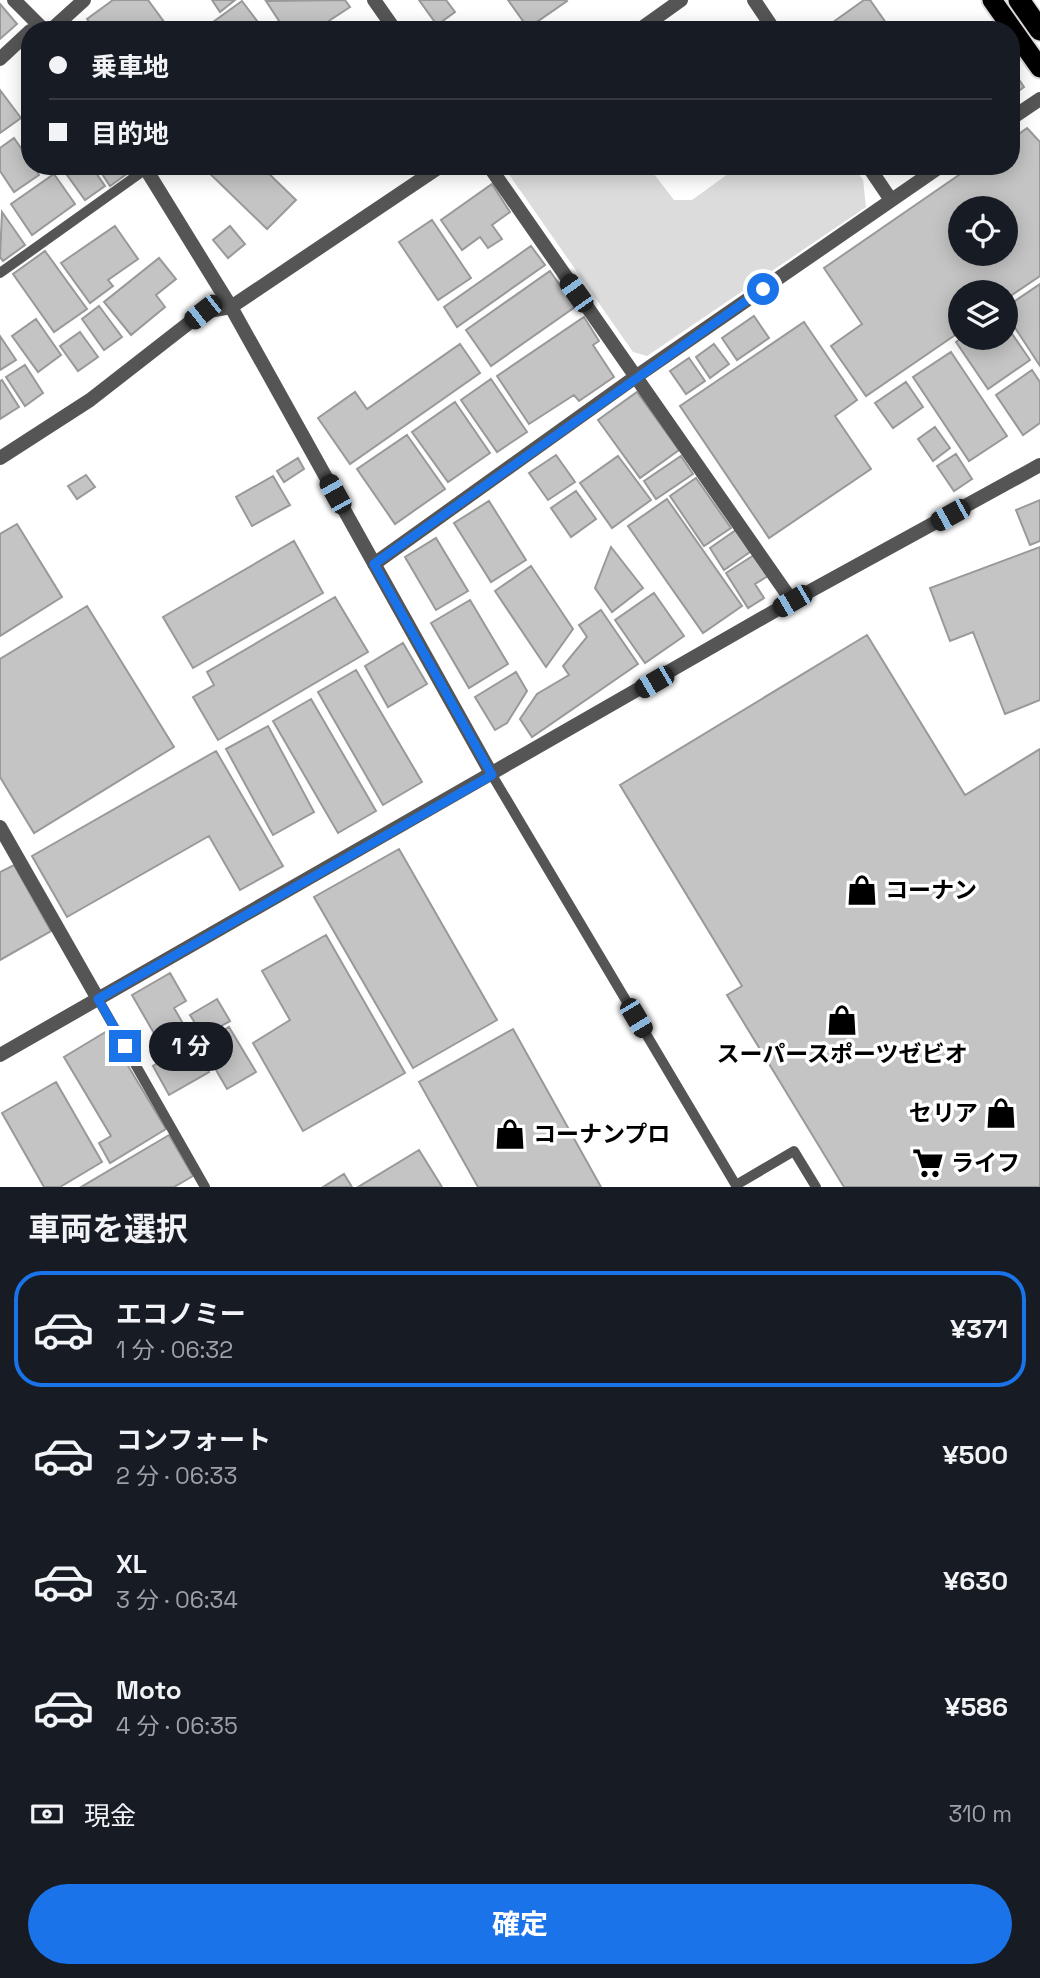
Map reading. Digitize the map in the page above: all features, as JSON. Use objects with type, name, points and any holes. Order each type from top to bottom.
[{"type":"highway","points":[[992,0],[1007,21]]},
{"type":"highway","points":[[1019,0],[1040,30]]},
{"type":"highway","points":[[1020,40],[1040,68]]},
{"type":"street","points":[[14,0],[32,21]]},
{"type":"street","points":[[51,21],[84,0]]},
{"type":"street","points":[[374,0],[389,21]]},
{"type":"street","points":[[652,21],[681,0]]},
{"type":"street","points":[[754,0],[768,21]]},
{"type":"street","points":[[0,59],[21,43]]},
{"type":"street","points":[[1020,113],[1040,99]]},
{"type":"street","points":[[150,175],[231,307],[492,775]]},
{"type":"street","points":[[0,458],[90,400],[203,312],[231,307],[428,175]]},
{"type":"street","points":[[495,175],[634,378],[792,601]]},
{"type":"street","points":[[874,175],[891,200]]},
{"type":"street","points":[[374,564],[634,378],[928,175]]},
{"type":"street","points":[[0,1055],[792,601],[1040,466]]},
{"type":"street","points":[[0,827],[98,999]]},
{"type":"lane","points":[[0,272],[134,175]]},
{"type":"lane","points":[[492,775],[737,1186],[794,1151],[816,1187]]},
{"type":"lane","points":[[98,999],[205,1187]]},
{"type":"shaded area","points":[[509,175],[655,175],[674,200],[692,200],[727,175],[859,175],[863,180],[866,207],[647,356],[633,352]]},
{"type":"building","points":[[113,0],[148,0],[163,21],[88,21],[87,19]]},
{"type":"building","points":[[212,0],[235,0],[220,12]]},
{"type":"building","points":[[345,0],[350,7],[329,21],[279,21],[266,1]]},
{"type":"building","points":[[419,0],[446,0],[455,12],[443,21],[434,21]]},
{"type":"building","points":[[508,0],[567,1],[538,21],[523,21]]},
{"type":"building","points":[[864,0],[870,0],[885,21],[835,21]]},
{"type":"building","points":[[242,1],[257,21],[214,21]]},
{"type":"building","points":[[0,4],[17,24],[0,39]]},
{"type":"building","points":[[0,90],[21,118],[0,133]]},
{"type":"building","points":[[1027,128],[1040,142],[1040,276],[1018,291],[1018,280],[948,280],[948,340],[866,396],[831,346],[862,324],[824,268],[959,175],[1020,175],[1020,133]]},
{"type":"building","points":[[14,138],[21,148],[21,175],[39,175],[14,192],[0,171],[0,148]]},
{"type":"building","points":[[55,175],[75,204],[32,235],[11,204]]},
{"type":"building","points":[[67,175],[97,175],[105,186],[85,200]]},
{"type":"building","points":[[103,175],[125,175],[110,186]]},
{"type":"building","points":[[211,175],[270,175],[296,200],[267,229]]},
{"type":"building","points":[[492,184],[510,212],[492,225],[502,239],[488,248],[480,237],[462,250],[441,220]]},
{"type":"building","points":[[2,212],[25,245],[3,261],[0,257]]},
{"type":"building","points":[[432,220],[471,278],[438,300],[399,242]]},
{"type":"building","points":[[115,226],[138,259],[108,280],[113,286],[90,303],[61,263]]},
{"type":"building","points":[[230,226],[245,244],[228,258],[213,240]]},
{"type":"building","points":[[531,246],[545,265],[457,327],[444,307]]},
{"type":"building","points":[[45,251],[87,309],[54,332],[13,274]]},
{"type":"building","points":[[159,258],[176,279],[156,295],[165,307],[131,335],[104,302]]},
{"type":"building","points":[[550,271],[575,307],[491,366],[466,330]]},
{"type":"building","points":[[1040,284],[1040,366],[1018,332],[1018,299]]},
{"type":"building","points":[[99,306],[122,337],[104,350],[82,319]]},
{"type":"building","points":[[754,316],[769,338],[737,360],[722,338]]},
{"type":"building","points":[[584,317],[599,341],[593,345],[614,377],[579,401],[574,395],[529,424],[497,376]]},
{"type":"building","points":[[36,319],[61,355],[38,372],[12,336]]},
{"type":"building","points":[[804,322],[857,400],[835,416],[871,469],[769,538],[680,406]]},
{"type":"building","points":[[80,332],[98,357],[78,371],[60,346]]},
{"type":"building","points":[[0,336],[16,360],[0,370]]},
{"type":"building","points":[[1018,342],[1030,360],[988,389],[961,350],[1018,350]]},
{"type":"building","points":[[460,344],[480,373],[350,464],[318,418],[355,392],[367,409]]},
{"type":"building","points":[[714,344],[729,364],[710,378],[696,357]]},
{"type":"building","points":[[951,352],[1007,436],[969,461],[913,377]]},
{"type":"building","points":[[689,358],[705,381],[686,394],[670,371]]},
{"type":"building","points":[[25,365],[43,393],[25,406],[6,377]]},
{"type":"building","points":[[1032,370],[1040,382],[1040,423],[1023,435],[996,395]]},
{"type":"building","points":[[491,379],[527,432],[497,452],[461,400]]},
{"type":"building","points":[[2,380],[19,407],[0,419],[0,381]]},
{"type":"building","points":[[906,382],[923,407],[893,428],[875,403]]},
{"type":"building","points":[[637,392],[679,450],[640,478],[598,420]]},
{"type":"building","points":[[455,402],[490,453],[448,482],[412,432]]},
{"type":"building","points":[[935,427],[950,448],[933,461],[918,439]]},
{"type":"building","points":[[407,435],[445,489],[395,524],[357,469]]},
{"type":"building","points":[[956,454],[972,479],[954,491],[937,466]]},
{"type":"building","points":[[556,455],[575,482],[548,500],[529,473]]},
{"type":"building","points":[[618,456],[651,500],[612,528],[580,483]]},
{"type":"building","points":[[681,456],[693,474],[656,499],[644,481]]},
{"type":"building","points":[[298,458],[304,469],[284,482],[277,471]]},
{"type":"building","points":[[86,475],[95,487],[77,499],[68,486]]},
{"type":"building","points":[[273,476],[290,505],[252,526],[236,497]]},
{"type":"building","points":[[696,478],[731,528],[704,546],[670,496]]},
{"type":"building","points":[[576,491],[596,519],[571,537],[551,508]]},
{"type":"building","points":[[667,499],[742,606],[703,633],[628,526]]},
{"type":"building","points":[[1040,500],[1040,541],[1030,545],[1016,510]]},
{"type":"building","points":[[489,501],[526,560],[491,582],[454,523]]},
{"type":"building","points":[[17,524],[62,597],[0,636],[0,534]]},
{"type":"building","points":[[736,530],[750,552],[724,570],[710,548]]},
{"type":"building","points":[[436,538],[468,591],[436,610],[405,557]]},
{"type":"building","points":[[294,541],[323,593],[193,668],[163,617]]},
{"type":"building","points":[[611,547],[643,588],[612,612],[595,588]]},
{"type":"building","points":[[1040,547],[1040,700],[1005,714],[973,632],[950,641],[930,588]]},
{"type":"building","points":[[754,555],[768,576],[755,584],[764,598],[748,608],[726,573]]},
{"type":"building","points":[[531,566],[573,629],[546,667],[495,591]]},
{"type":"building","points":[[654,593],[684,636],[645,663],[615,620]]},
{"type":"building","points":[[335,597],[368,652],[218,740],[193,697],[214,685],[207,672]]},
{"type":"building","points":[[470,600],[508,664],[469,688],[431,623]]},
{"type":"building","points":[[87,606],[174,747],[34,833],[0,777],[0,659]]},
{"type":"building","points":[[601,610],[638,664],[532,737],[520,719],[537,694],[569,675],[563,666],[587,637],[579,625]]},
{"type":"building","name":"コーナン","points":[[867,635],[965,795],[1040,749],[1040,1187],[844,1187],[727,995],[742,986],[620,785]]},
{"type":"building","points":[[403,643],[427,684],[388,707],[365,666]]},
{"type":"building","points":[[356,670],[422,782],[383,805],[318,692]]},
{"type":"building","points":[[516,672],[527,691],[507,723],[495,730],[475,697]]},
{"type":"building","points":[[311,699],[376,811],[338,833],[273,721]]},
{"type":"building","points":[[268,726],[314,812],[273,835],[226,749]]},
{"type":"building","points":[[216,751],[283,866],[240,890],[209,836],[67,917],[32,856]]},
{"type":"building","points":[[399,849],[497,1020],[413,1068],[314,897]]},
{"type":"building","points":[[14,865],[51,931],[0,960],[0,872]]},
{"type":"building","points":[[326,935],[405,1073],[303,1131],[253,1043],[290,1020],[262,971]]},
{"type":"building","points":[[170,973],[186,1001],[174,1008],[185,1027],[159,1042],[132,995]]},
{"type":"building","points":[[217,999],[230,1021],[203,1036],[190,1015]]},
{"type":"building","points":[[229,1027],[256,1072],[227,1089],[201,1044]]},
{"type":"building","name":"コーナンプロ","points":[[513,1029],[601,1187],[478,1187],[419,1082]]},
{"type":"building","points":[[107,1031],[166,1129],[110,1163],[99,1143],[111,1136],[64,1057]]},
{"type":"building","points":[[193,1043],[209,1072],[169,1095],[153,1066]]},
{"type":"building","points":[[56,1082],[102,1162],[60,1187],[44,1187],[2,1113]]},
{"type":"building","points":[[169,1135],[193,1176],[174,1187],[81,1187]]},
{"type":"building","points":[[419,1150],[442,1187],[358,1187]]},
{"type":"building","points":[[344,1174],[352,1187],[323,1187]]},
{"type":"place","name":"コーナン","points":[[862,890]]},
{"type":"place","name":"スーパースポーツゼビオ","points":[[842,1020]]},
{"type":"place","name":"セリア","points":[[1001,1113]]},
{"type":"place","name":"コーナンプロ","points":[[510,1134]]},
{"type":"place","name":"ライフ","points":[[928,1163]]},
{"type":"route","points":[[125,1046],[98,999],[492,775],[374,564],[763,289]]}]
